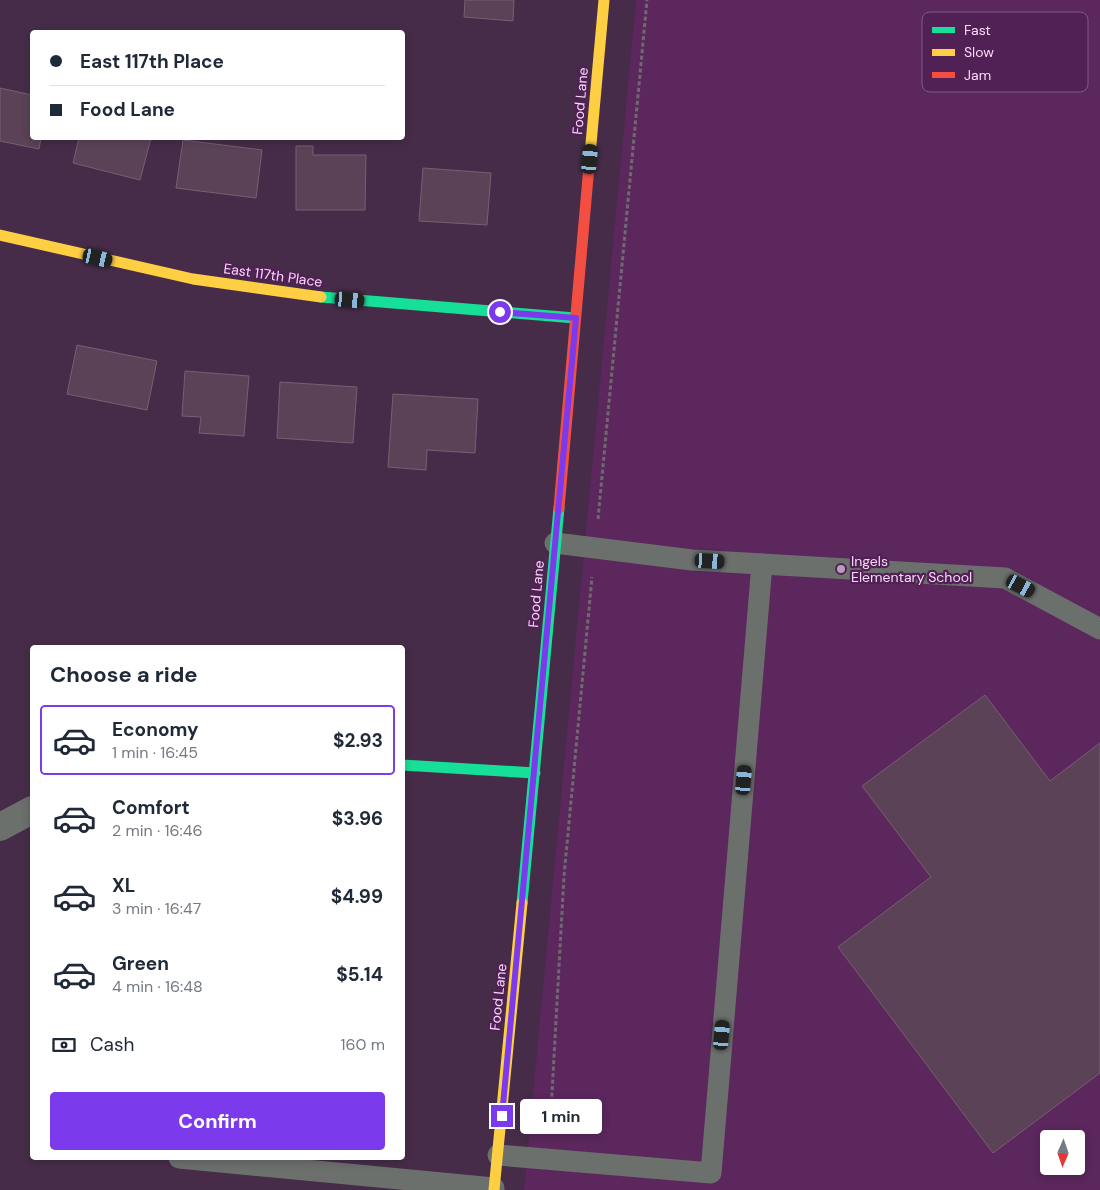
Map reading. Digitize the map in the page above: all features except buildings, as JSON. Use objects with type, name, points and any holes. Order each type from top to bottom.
[{"type":"street","name":"Food Lane","points":[[494,1189],[535,773],[604,0]]},
{"type":"street","name":"East 117th Place","points":[[0,235],[193,279],[293,295],[576,318]]},
{"type":"street","points":[[405,765],[535,773]]},
{"type":"street","points":[[0,827],[30,811]]},
{"type":"lane","points":[[555,543],[692,560],[1005,578],[1100,628]]},
{"type":"lane","points":[[498,1155],[711,1173],[762,564]]},
{"type":"lane","points":[[199,1160],[494,1189]]},
{"type":"path","points":[[548,1159],[564,876],[647,0]]},
{"type":"shaded area","name":"Ingels Elementary School","points":[[636,0],[1100,0],[1100,1190],[524,1190]]},
{"type":"traffic: fast","points":[[321,297],[575,318]]},
{"type":"traffic: fast","points":[[522,903],[559,508]]},
{"type":"traffic: fast","points":[[405,765],[535,773]]},
{"type":"traffic: slow","points":[[589,166],[604,0]]},
{"type":"traffic: slow","points":[[0,235],[193,279],[321,297]]},
{"type":"traffic: slow","points":[[494,1190],[522,903]]},
{"type":"traffic: jam","points":[[559,508],[589,166]]},
{"type":"place","name":"Ingels Elementary School","points":[[841,569]]},
{"type":"route","points":[[500,312],[576,318],[502,1116]]}]
